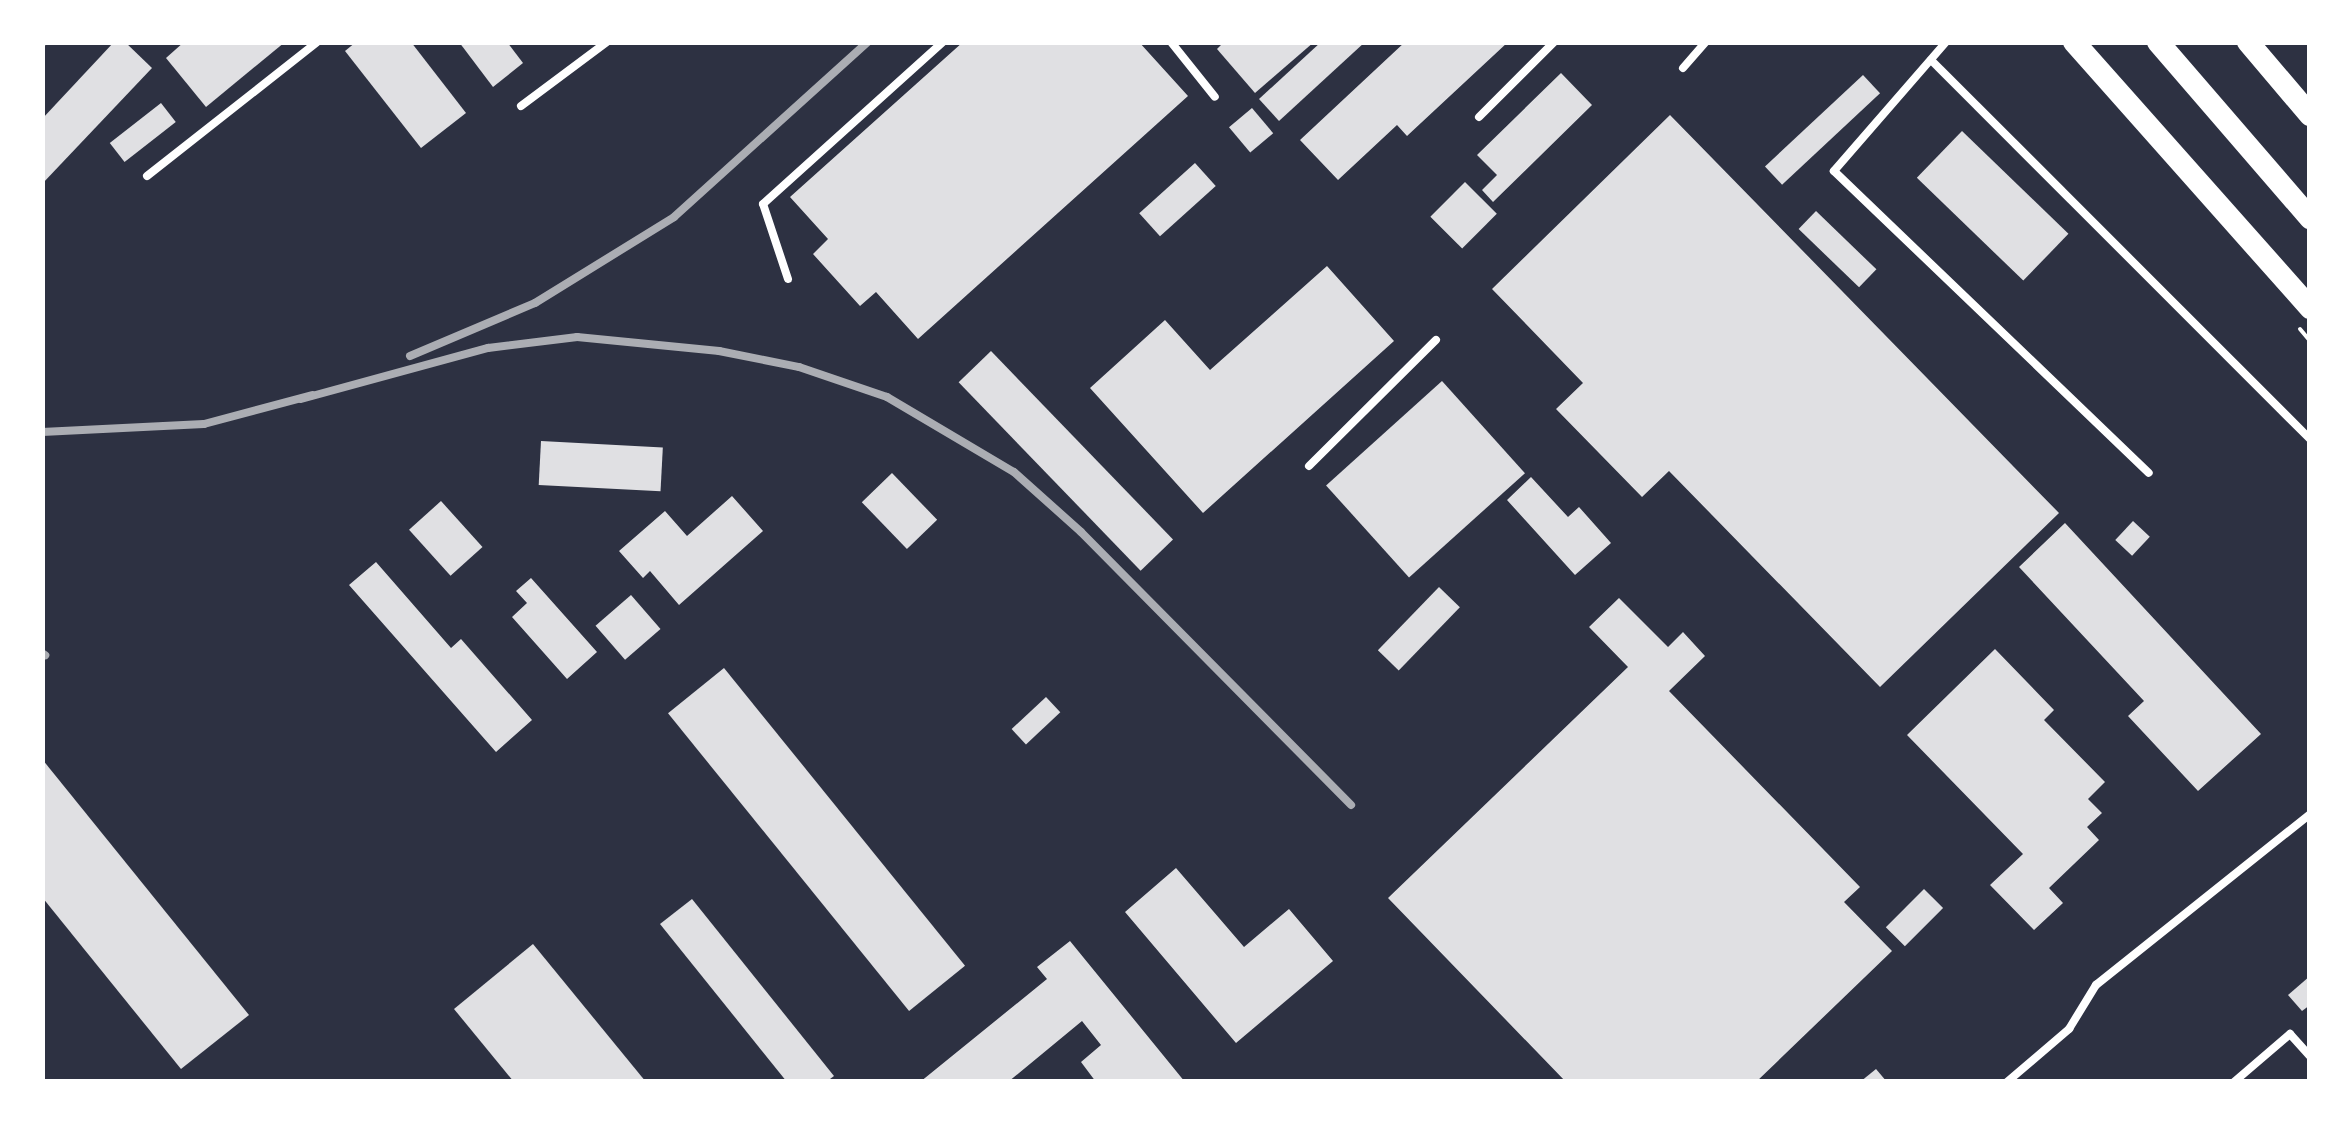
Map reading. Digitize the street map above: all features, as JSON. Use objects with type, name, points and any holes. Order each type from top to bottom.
[{"type":"main road","points":[[2074,42],[2310,308]]},
{"type":"main road","points":[[2158,42],[2310,218]]},
{"type":"main road","points":[[2248,42],[2310,115]]},
{"type":"lane","points":[[147,176],[317,42]]},
{"type":"lane","points":[[521,106],[606,42]]},
{"type":"lane","points":[[788,279],[763,204],[943,42]]},
{"type":"lane","points":[[1171,42],[1215,97]]},
{"type":"lane","points":[[1480,116],[1554,42]]},
{"type":"lane","points":[[1683,68],[1706,42]]},
{"type":"lane","points":[[1946,42],[1834,171],[2149,472]]},
{"type":"lane","points":[[1930,60],[2310,439]]},
{"type":"lane","points":[[1308,466],[1436,340]]},
{"type":"lane","points":[[2007,1082],[2069,1029],[2096,985],[2310,814]]},
{"type":"lane","points":[[2234,1082],[2290,1034],[2310,1056]]},
{"type":"building","points":[[114,42],[125,42],[152,68],[42,184],[42,119]]},
{"type":"building","points":[[184,42],[285,42],[206,107],[166,58]]},
{"type":"building","points":[[356,42],[411,42],[466,113],[421,148],[345,51]]},
{"type":"building","points":[[459,42],[507,42],[523,63],[493,87]]},
{"type":"building","points":[[963,42],[1139,42],[1188,96],[918,339],[876,292],[860,306],[813,254],[828,239],[790,197]]},
{"type":"building","points":[[1224,42],[1314,42],[1255,93],[1217,49]]},
{"type":"building","points":[[1321,42],[1365,42],[1279,121],[1259,99]]},
{"type":"building","points":[[1405,42],[1508,42],[1407,136],[1397,125],[1338,180],[1300,140]]},
{"type":"building","points":[[1561,73],[1592,105],[1493,202],[1482,190],[1497,175],[1477,155]]},
{"type":"building","points":[[1863,75],[1880,93],[1782,185],[1765,166]]},
{"type":"building","points":[[161,103],[176,122],[125,162],[110,143]]},
{"type":"building","points":[[1252,108],[1273,133],[1250,153],[1229,127]]},
{"type":"building","points":[[1670,115],[2059,513],[1880,687],[1669,471],[1642,497],[1556,409],[1583,383],[1492,289]]},
{"type":"building","points":[[1962,131],[2068,234],[2023,281],[1917,178]]},
{"type":"building","points":[[1195,163],[1216,186],[1160,236],[1139,213]]},
{"type":"building","points":[[1465,182],[1497,214],[1462,248],[1430,217]]},
{"type":"building","points":[[1816,211],[1876,269],[1859,287],[1799,229]]},
{"type":"building","points":[[1327,266],[1394,341],[1203,513],[1090,388],[1165,320],[1210,370]]},
{"type":"building","points":[[991,351],[1173,539],[1141,571],[959,382]]},
{"type":"building","points":[[1442,381],[1525,473],[1409,578],[1326,485]]},
{"type":"building","points":[[541,441],[663,447],[661,491],[539,485]]},
{"type":"building","points":[[892,473],[937,520],[907,549],[862,502]]},
{"type":"building","points":[[1531,477],[1568,517],[1579,507],[1611,543],[1575,575],[1507,500]]},
{"type":"building","points":[[732,496],[763,531],[679,605],[650,571],[643,578],[619,551],[665,511],[687,536]]},
{"type":"building","points":[[441,501],[482,547],[451,576],[409,530]]},
{"type":"building","points":[[2133,521],[2150,537],[2132,556],[2115,540]]},
{"type":"building","points":[[2065,523],[2261,734],[2198,791],[2128,716],[2144,701],[2019,567]]},
{"type":"building","points":[[376,562],[451,648],[461,639],[532,720],[496,752],[349,585]]},
{"type":"building","points":[[531,578],[597,652],[567,679],[512,617],[527,603],[516,591]]},
{"type":"building","points":[[1439,587],[1460,607],[1399,670],[1378,650]]},
{"type":"building","points":[[631,595],[661,629],[625,660],[596,626]]},
{"type":"building","points":[[1619,598],[1668,647],[1683,632],[1705,656],[1669,691],[1860,887],[1844,902],[1892,951],[1756,1082],[1566,1082],[1388,898],[1628,667],[1589,627]]},
{"type":"building","points":[[1995,649],[2054,710],[2044,720],[2105,782],[2088,799],[2102,813],[2087,827],[2099,840],[2049,888],[2063,903],[2034,930],[1990,885],[2023,854],[1907,735]]},
{"type":"building","points":[[724,668],[965,966],[909,1011],[668,713]]},
{"type":"building","points":[[1046,697],[1060,712],[1026,744],[1012,729]]},
{"type":"building","points":[[42,759],[249,1015],[181,1069],[42,897]]},
{"type":"building","points":[[1176,868],[1244,947],[1289,909],[1333,961],[1236,1043],[1125,912]]},
{"type":"building","points":[[1924,889],[1943,908],[1905,946],[1886,927]]},
{"type":"building","points":[[692,899],[834,1076],[826,1082],[787,1082],[660,924]]},
{"type":"building","points":[[1070,941],[1185,1082],[1096,1082],[1081,1062],[1101,1045],[1082,1021],[1008,1082],[920,1082],[1047,979],[1037,967]]},
{"type":"building","points":[[533,944],[646,1082],[514,1082],[454,1009]]},
{"type":"building","points":[[2310,976],[2310,1005],[2302,1011],[2288,995]]},
{"type":"building","points":[[1876,1069],[1887,1082],[1860,1082]]},
{"type":"railway","points":[[410,356],[535,303],[674,217],[868,42]]},
{"type":"railway","points":[[301,399],[488,348],[577,337],[719,351],[799,367],[887,397],[1014,472],[1081,532],[1351,805]]},
{"type":"railway","points":[[42,432],[204,424],[312,395]]}]
